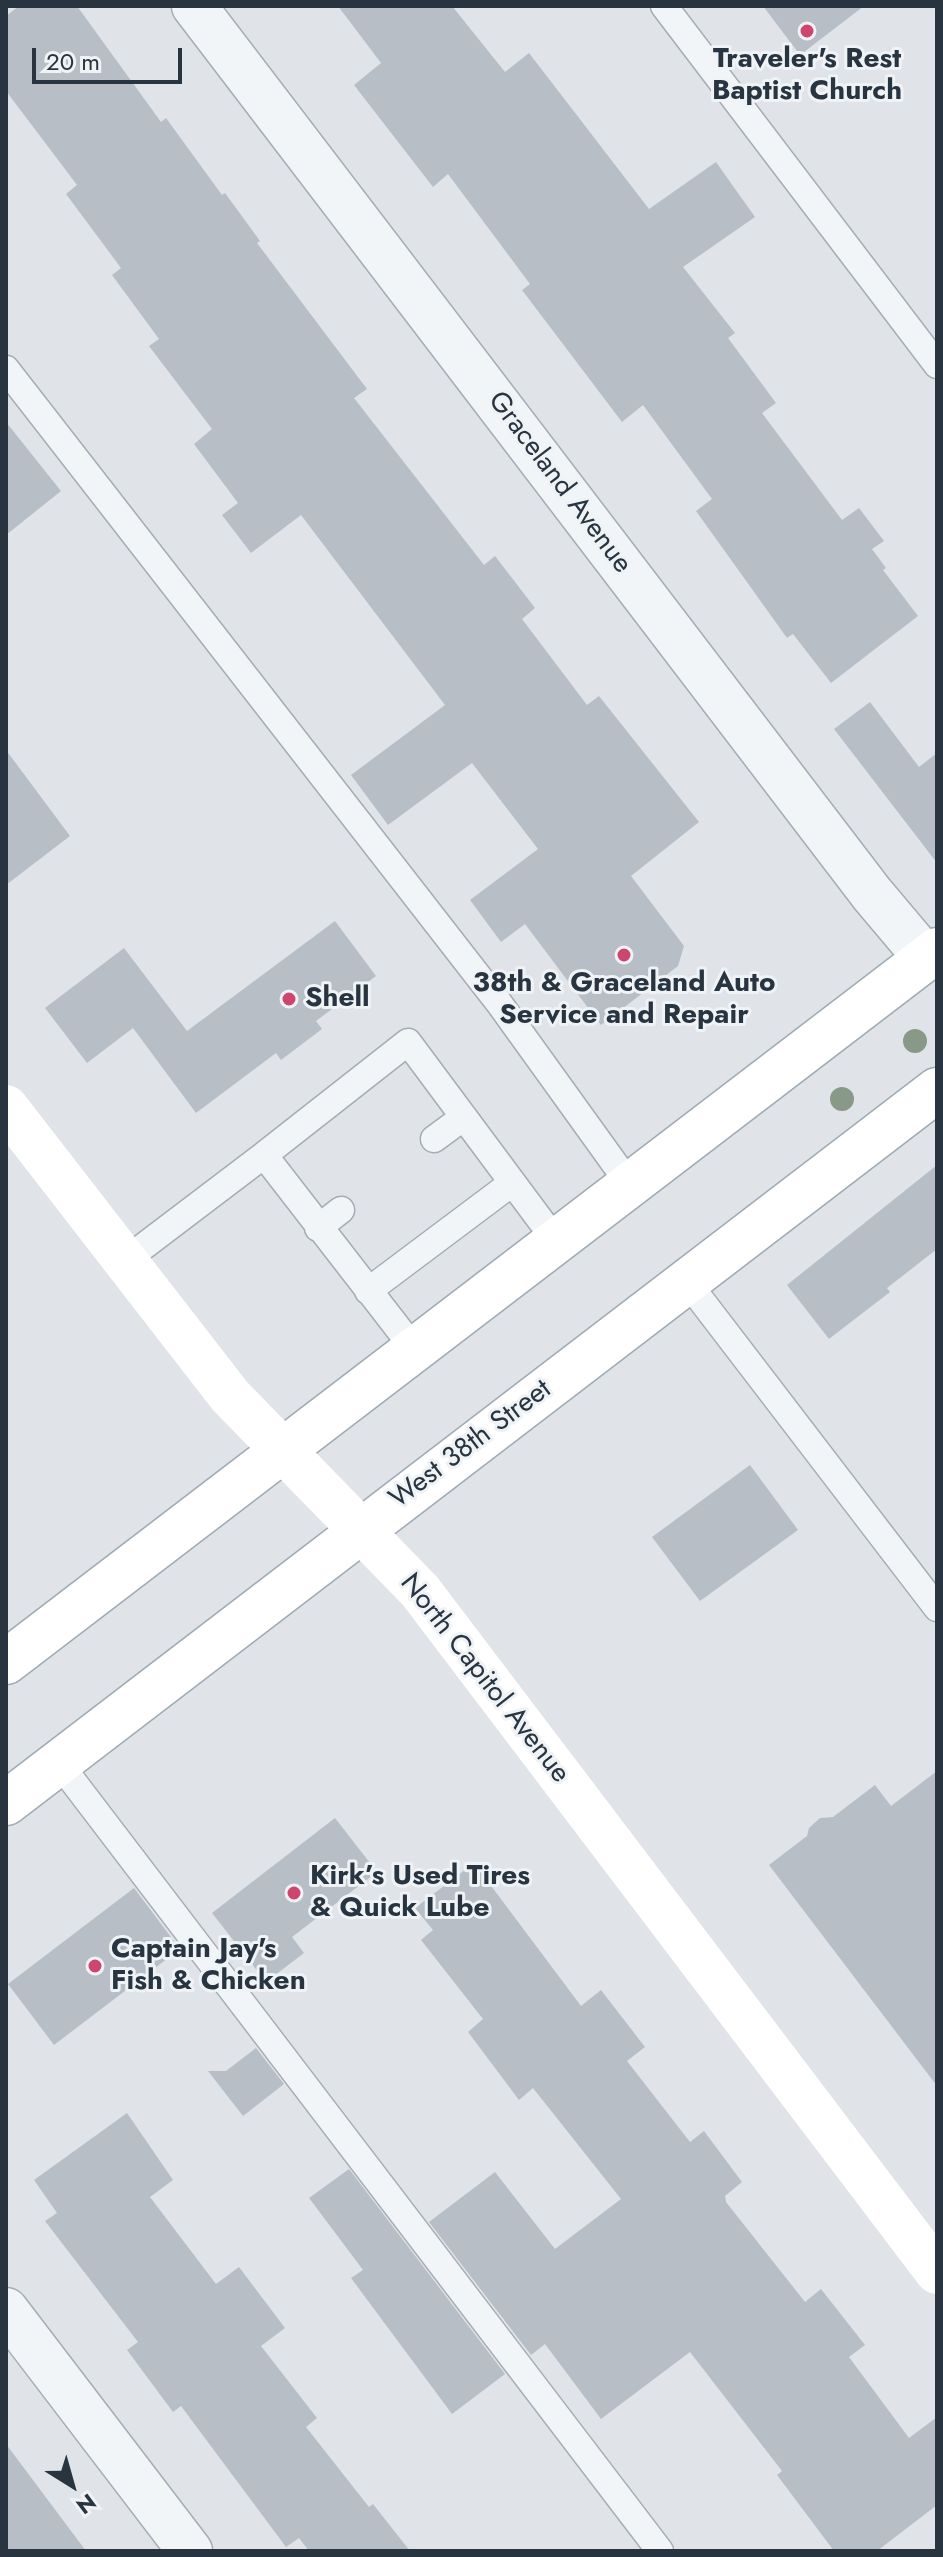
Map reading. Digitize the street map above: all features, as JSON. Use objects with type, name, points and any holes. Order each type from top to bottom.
[{"type":"main road","points":[[6,1662],[931,954]]},
{"type":"main road","name":"West 38th Street","points":[[6,1803],[937,1090]]},
{"type":"main road","name":"North Capitol Avenue","points":[[6,1107],[123,1262],[230,1396],[420,1591],[937,2272]]},
{"type":"street","name":"Graceland Avenue","points":[[194,6],[872,894],[931,954]]},
{"type":"street","points":[[6,2310],[190,2551]]},
{"type":"lane","points":[[664,6],[937,365]]},
{"type":"lane","points":[[6,369],[499,1003],[630,1185]]},
{"type":"lane","points":[[123,1262],[408,1042],[556,1241]]},
{"type":"lane","points":[[434,1139],[464,1117]]},
{"type":"lane","points":[[264,1155],[415,1350]]},
{"type":"lane","points":[[368,1291],[512,1183]]},
{"type":"lane","points":[[318,1228],[341,1210]]},
{"type":"lane","points":[[688,1283],[937,1608]]},
{"type":"lane","points":[[59,1763],[660,2551]]},
{"type":"building","points":[[19,6],[77,6],[161,122],[166,118],[222,195],[225,193],[260,241],[257,243],[367,389],[354,398],[484,565],[495,556],[535,608],[522,619],[587,705],[599,696],[699,822],[631,876],[684,946],[678,966],[601,1025],[525,924],[501,942],[470,900],[538,849],[472,763],[388,825],[351,775],[445,705],[301,515],[251,553],[222,515],[238,503],[194,444],[212,429],[149,346],[159,339],[112,275],[121,268],[66,194],[77,185],[6,91],[6,16]]},
{"type":"building","points":[[338,6],[452,6],[505,72],[529,53],[649,209],[716,162],[755,217],[683,267],[735,333],[728,338],[776,403],[762,413],[842,520],[859,508],[884,541],[872,549],[886,568],[883,570],[918,616],[831,683],[793,634],[787,638],[696,511],[712,499],[643,405],[622,422],[522,290],[530,284],[448,174],[433,187],[354,85],[381,63]]},
{"type":"building","name":"Traveler's Rest Baptist Church","points":[[763,6],[864,6],[800,55]]},
{"type":"building","points":[[6,422],[61,491],[6,535]]},
{"type":"building","points":[[870,702],[919,767],[937,753],[937,863],[834,729]]},
{"type":"building","points":[[6,750],[70,836],[6,885]]},
{"type":"building","name":"Shell","points":[[335,921],[376,976],[316,1021],[322,1029],[281,1060],[276,1053],[196,1113],[133,1028],[87,1063],[45,1008],[124,948],[187,1031]]},
{"type":"building","points":[[937,1165],[937,1249],[887,1288],[890,1292],[829,1339],[787,1285]]},
{"type":"building","points":[[750,1465],[798,1530],[700,1601],[652,1537]]},
{"type":"building","points":[[937,1771],[937,2086],[769,1865],[807,1836],[809,1828],[820,1818],[833,1817],[875,1785],[891,1806]]},
{"type":"building","name":"Kirk’s Used Tires & Quick Lube","points":[[335,1818],[377,1872],[292,1937],[304,1953],[266,1982],[212,1913]]},
{"type":"building","points":[[474,1863],[581,2006],[601,1990],[645,2047],[627,2061],[690,2142],[704,2131],[742,2182],[725,2196],[726,2202],[805,2302],[821,2289],[865,2345],[849,2357],[909,2438],[937,2417],[937,2505],[877,2551],[834,2551],[777,2475],[782,2471],[690,2352],[601,2419],[545,2344],[531,2355],[429,2222],[495,2172],[555,2249],[621,2199],[533,2088],[519,2100],[468,2032],[483,2019],[421,1940],[433,1930],[415,1908]]},
{"type":"building","name":"Captain Jay's Fish & Chicken","points":[[134,1888],[180,1949],[54,2045],[8,1984]]},
{"type":"building","points":[[256,2048],[284,2084],[243,2116],[208,2071],[226,2071]]},
{"type":"building","points":[[127,2113],[173,2180],[150,2197],[216,2284],[239,2267],[285,2328],[261,2346],[317,2418],[306,2427],[369,2507],[373,2504],[410,2551],[309,2551],[299,2538],[286,2547],[181,2406],[173,2412],[127,2350],[138,2342],[45,2221],[57,2213],[34,2180]]},
{"type":"building","points":[[349,2169],[505,2374],[452,2414],[351,2278],[363,2270],[309,2198]]},
{"type":"building","points":[[6,2444],[86,2551],[6,2551]]},
{"type":"place","name":"Traveler's Rest Baptist Church","points":[[807,31]]},
{"type":"place","name":"38th & Graceland Auto Service and Repair","points":[[624,955]]},
{"type":"place","name":"Shell","points":[[289,999]]},
{"type":"place","name":"Kirk’s Used Tires & Quick Lube","points":[[294,1893]]},
{"type":"place","name":"Captain Jay's Fish & Chicken","points":[[95,1966]]}]
